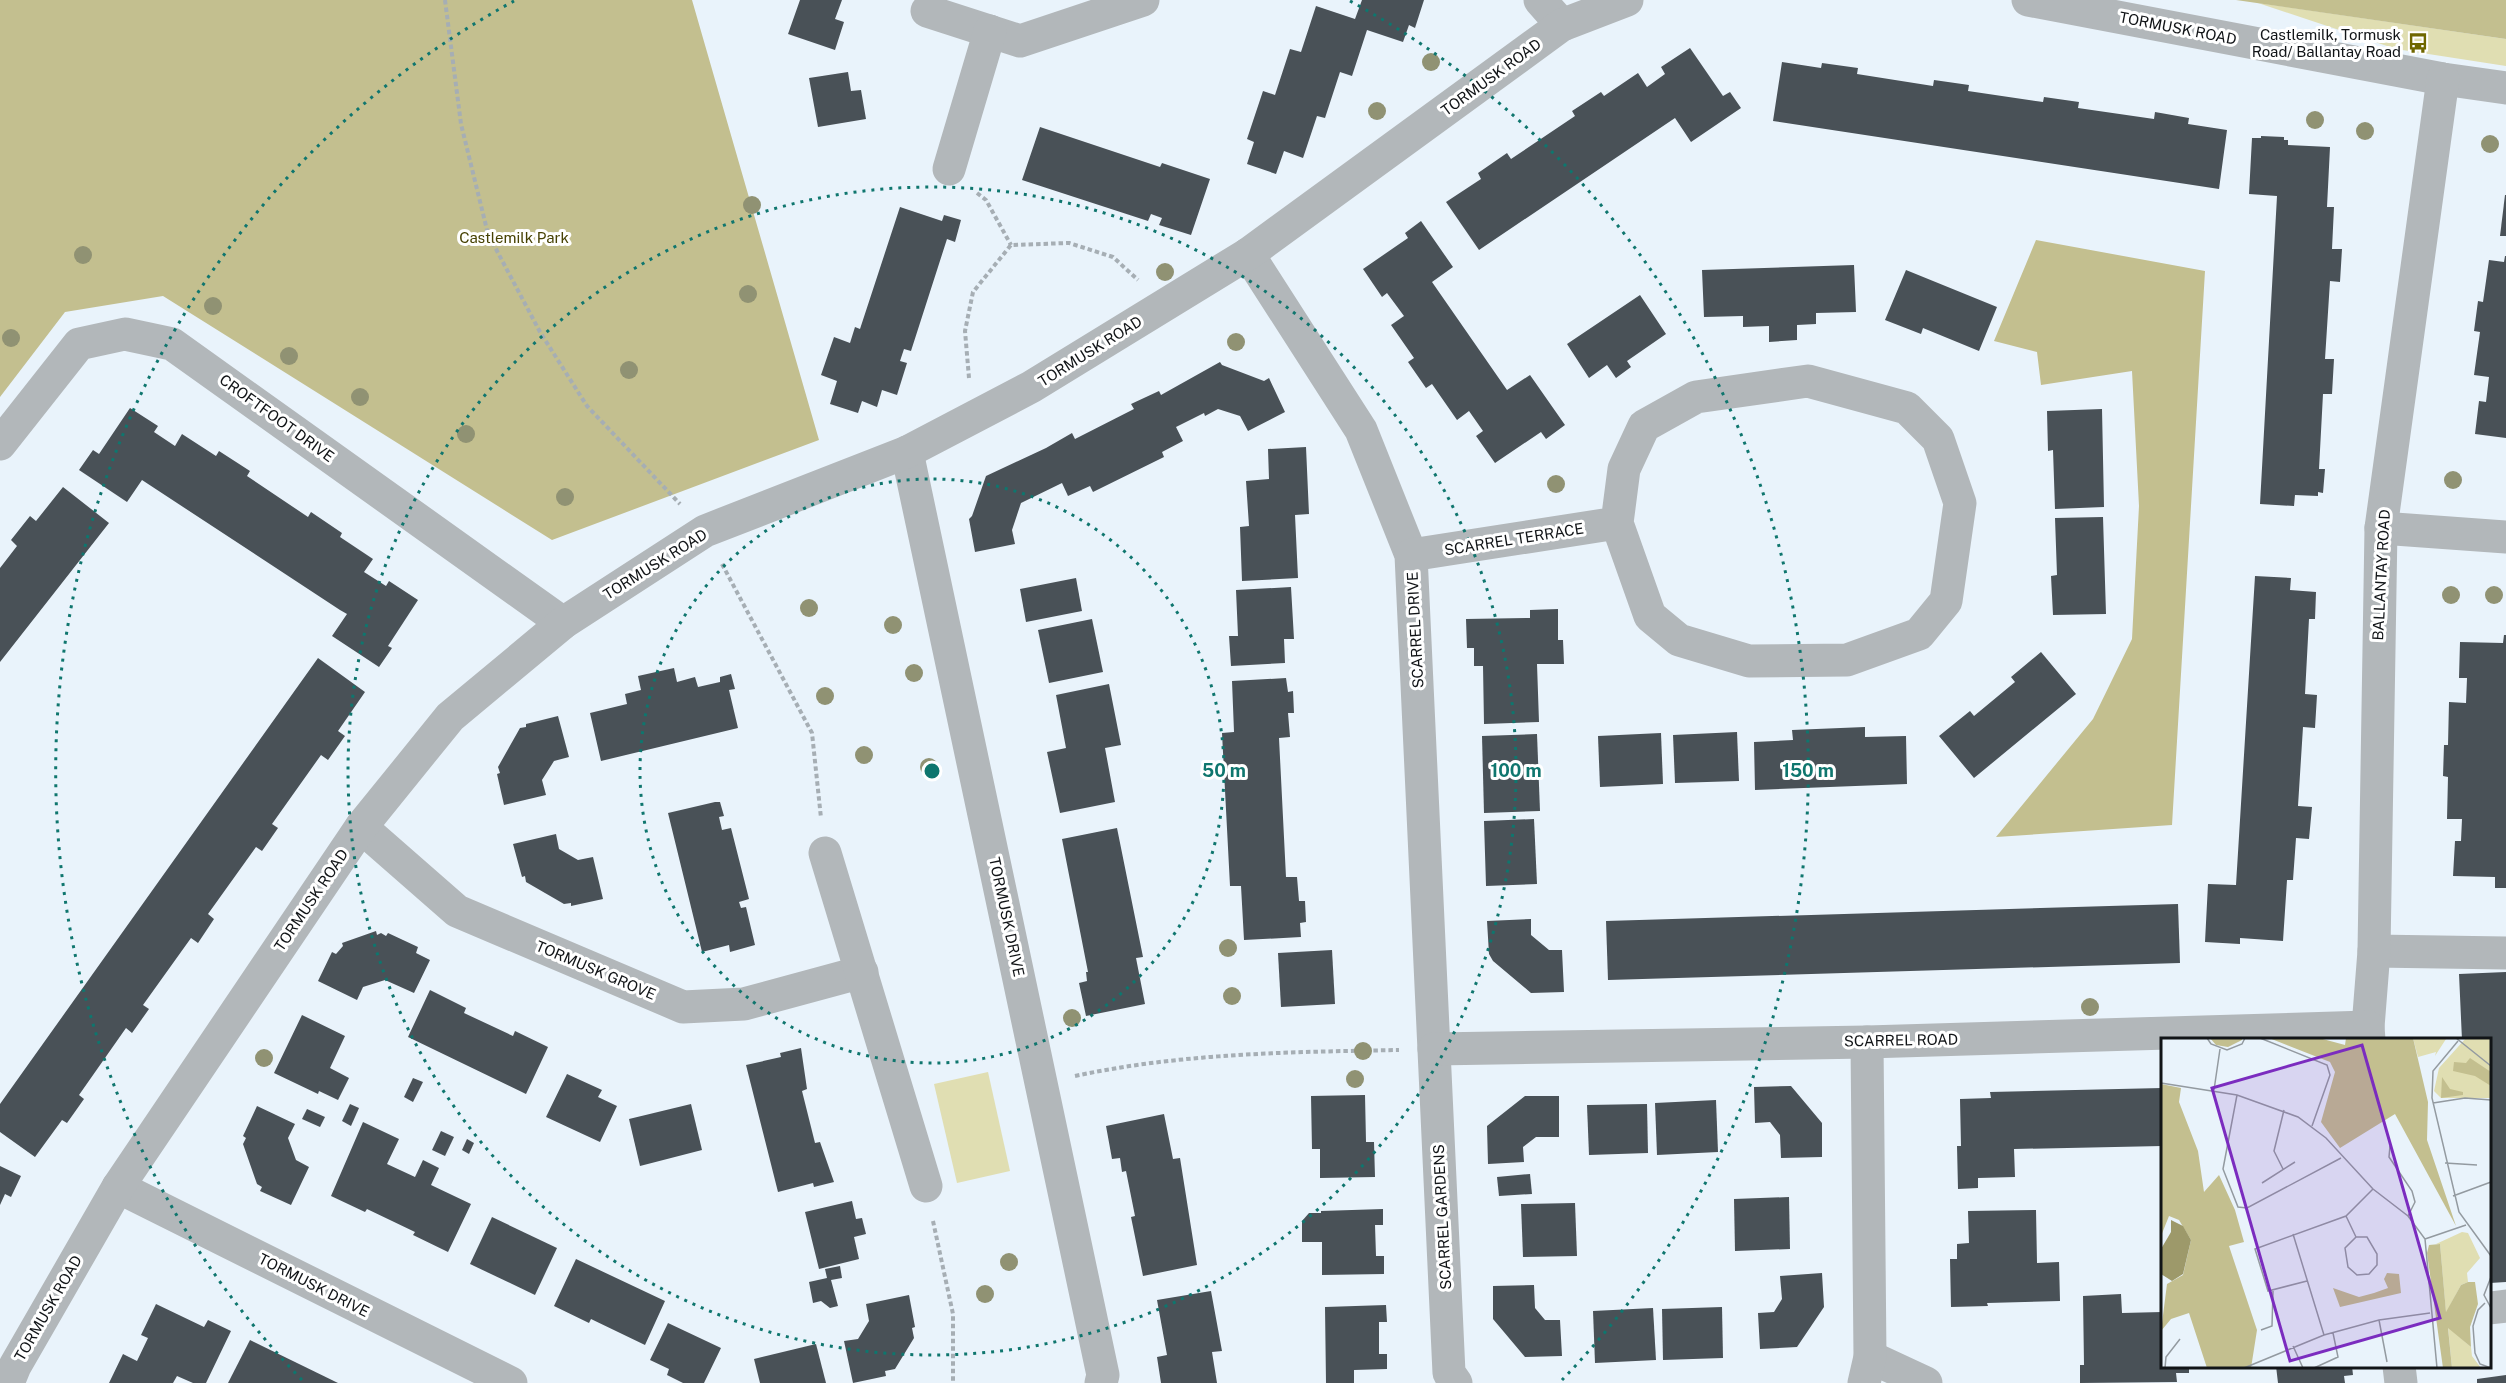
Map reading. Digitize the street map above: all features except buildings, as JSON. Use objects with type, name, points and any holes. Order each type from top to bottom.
[{"type":"street","points":[[927,11],[1020,41],[1143,0]]},
{"type":"street","points":[[1540,0],[1562,25]]},
{"type":"street","name":"TORMUSK ROAD","points":[[8,1369],[118,1187],[361,827],[450,717],[562,623],[705,531],[907,452],[1031,387],[1248,254],[1562,25],[1626,0]]},
{"type":"street","name":"TORMUSK ROAD","points":[[2028,0],[2443,79],[2506,88]]},
{"type":"street","points":[[949,169],[990,31]]},
{"type":"street","name":"BALLANTAY ROAD","points":[[2369,1033],[2374,951],[2381,528],[2443,79]]},
{"type":"street","name":"SCARREL DRIVE","points":[[1248,254],[1361,430],[1411,555],[1434,1049]]},
{"type":"street","name":"CROFTFOOT DRIVE","points":[[0,444],[79,344],[125,333],[172,344],[562,623]]},
{"type":"street","points":[[1808,381],[1907,408],[1938,439],[1960,502],[1946,601],[1919,634],[1847,660],[1749,660],[1679,640],[1650,616],[1617,523],[1624,469],[1644,426],[1696,397],[1808,381]]},
{"type":"street","name":"TORMUSK DRIVE","points":[[907,452],[1103,1375],[1101,1383]]},
{"type":"street","name":"SCARREL TERRACE","points":[[1411,555],[1617,523]]},
{"type":"street","points":[[2381,528],[2506,537]]},
{"type":"street","name":"TORMUSK GROVE","points":[[361,827],[457,911],[682,1007],[744,1004],[862,972]]},
{"type":"street","points":[[825,853],[926,1186]]},
{"type":"street","points":[[2374,951],[2506,953]]},
{"type":"street","name":"SCARREL ROAD","points":[[1434,1049],[2369,1033]]},
{"type":"street","points":[[1867,1042],[1867,1370],[1926,1383]]},
{"type":"street","name":"SCARREL GARDENS","points":[[1434,1049],[1449,1373],[1456,1383]]},
{"type":"street","name":"TORMUSK DRIVE","points":[[118,1187],[511,1383]]},
{"type":"street","points":[[2491,1308],[2506,1306]]},
{"type":"street","points":[[2399,1368],[2401,1383]]},
{"type":"path","points":[[445,0],[461,124],[488,234],[540,332],[587,406],[705,531],[812,733],[825,853]]},
{"type":"path","points":[[949,169],[986,200],[1011,245]]},
{"type":"path","points":[[972,418],[965,331],[973,292],[1011,245],[1069,243],[1113,257],[1165,305]]},
{"type":"path","points":[[1042,1083],[1173,1059],[1227,1055],[1434,1049]]},
{"type":"path","points":[[926,1186],[953,1314],[953,1383]]},
{"type":"shaded area","points":[[2258,3],[2506,39],[2506,66],[2396,49]]},
{"type":"shaded area","points":[[988,1072],[1010,1171],[957,1183],[934,1084]]},
{"type":"green space","name":"Castlemilk Park","points":[[0,0],[692,0],[819,440],[552,540],[163,296],[65,312],[0,397]]},
{"type":"green space","points":[[2236,0],[2506,0],[2506,39]]},
{"type":"green space","points":[[2036,240],[2205,271],[2172,825],[1996,837],[2093,719],[2132,639],[2139,506],[2132,371],[2041,385],[2037,352],[1994,341]]},
{"type":"place","name":"Castlemilk, Tormusk Road/ Ballantay Road","points":[[2418,43]]}]
